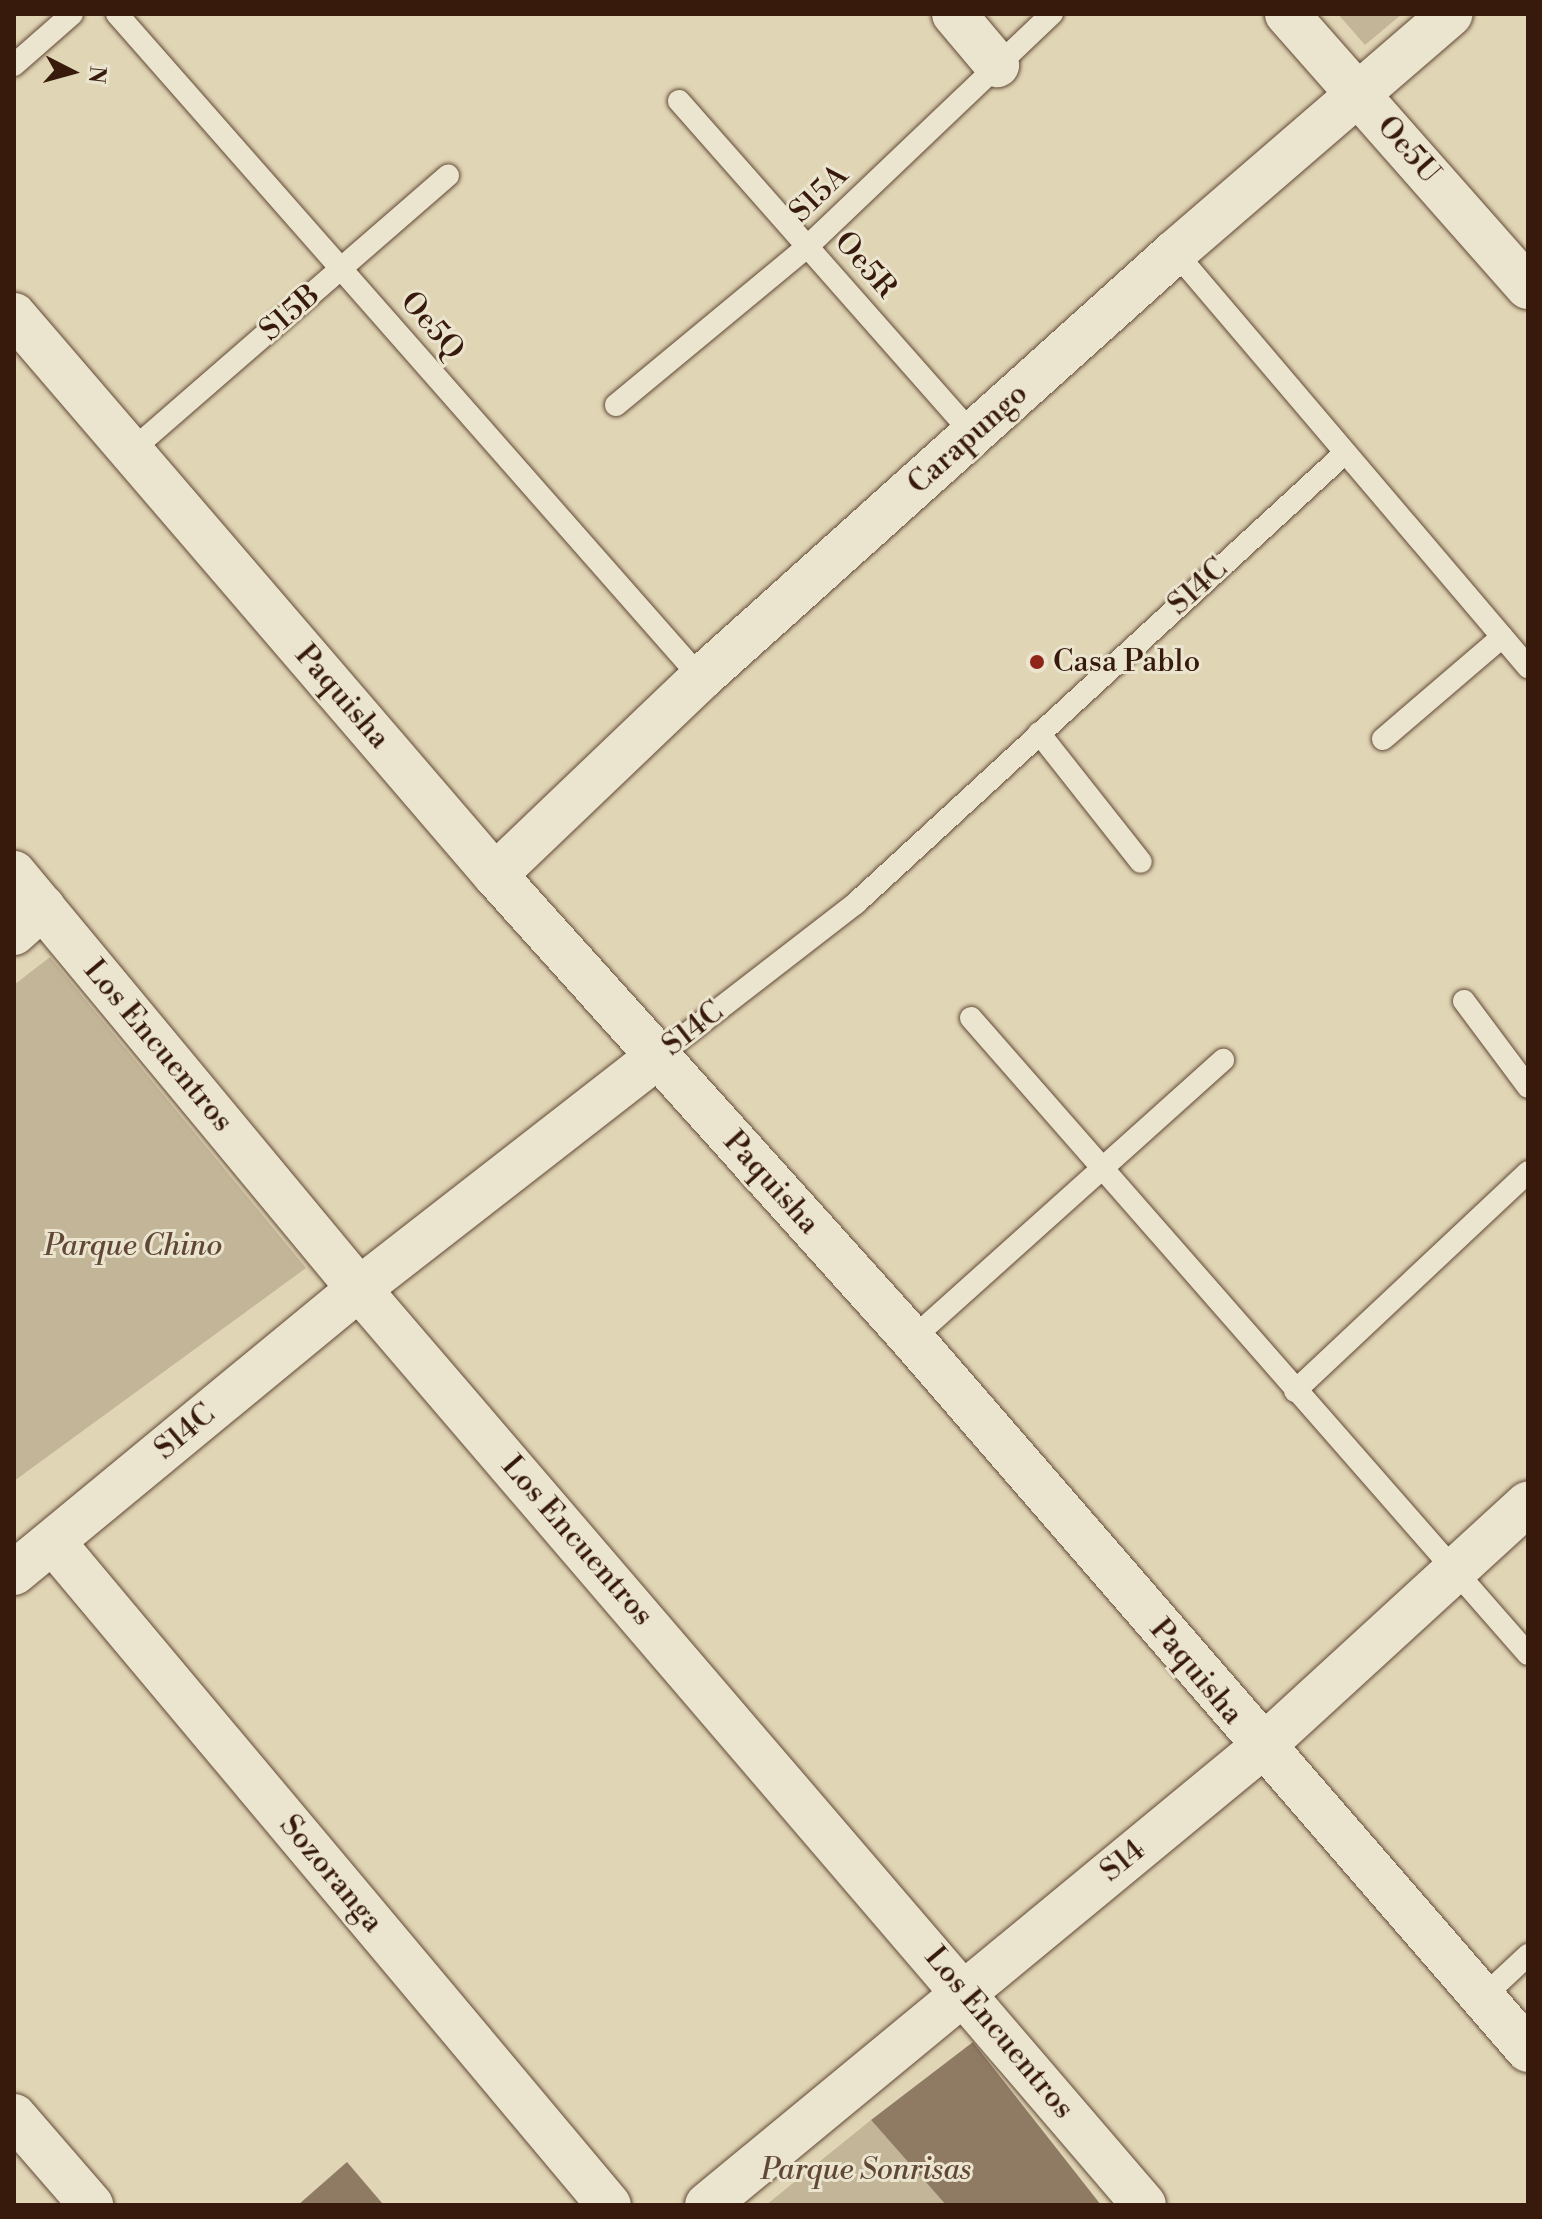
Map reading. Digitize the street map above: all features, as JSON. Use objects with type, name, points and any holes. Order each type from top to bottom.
[{"type":"street","points":[[954,14],[997,65]]},
{"type":"street","name":"Oe5U","points":[[1287,14],[1528,287]]},
{"type":"street","name":"Carapungo","points":[[495,875],[701,678],[1175,252],[1451,14]]},
{"type":"street","name":"Paquisha","points":[[14,315],[495,875],[912,1339],[1261,1748],[1528,2050]]},
{"type":"street","name":"Los Encuentros","points":[[14,873],[29,920],[359,1289],[965,1991],[1144,2205]]},
{"type":"street","name":"S14C","points":[[14,1573],[359,1289],[657,1057]]},
{"type":"street","name":"S14","points":[[707,2205],[1261,1748],[1528,1503]]},
{"type":"street","name":"Sozoranga","points":[[53,1542],[609,2205]]},
{"type":"street","points":[[14,2116],[91,2205]]},
{"type":"lane","points":[[14,65],[72,14]]},
{"type":"lane","name":"Oe5Q","points":[[117,14],[701,678]]},
{"type":"lane","name":"S15A","points":[[616,405],[808,246],[1052,14]]},
{"type":"lane","name":"Oe5R","points":[[679,101],[973,434]]},
{"type":"lane","name":"S15B","points":[[131,451],[448,175]]},
{"type":"lane","points":[[1175,252],[1528,667]]},
{"type":"lane","name":"S14C","points":[[657,1057],[856,903],[1344,454]]},
{"type":"lane","points":[[1383,739],[1502,637]]},
{"type":"lane","points":[[1039,733],[1141,862]]},
{"type":"lane","points":[[1464,1001],[1528,1087]]},
{"type":"lane","points":[[971,1018],[1528,1654]]},
{"type":"lane","points":[[912,1339],[1223,1060]]},
{"type":"lane","points":[[1295,1391],[1528,1172]]},
{"type":"lane","points":[[1482,1998],[1528,1955]]},
{"type":"green space","points":[[1338,14],[1402,14],[1365,45]]},
{"type":"green space","name":"Parque Chino","points":[[50,957],[306,1268],[14,1481],[14,985]]},
{"type":"green space","name":"Parque Sonrisas","points":[[871,2120],[946,2205],[766,2205]]},
{"type":"building","points":[[973,2042],[1101,2205],[946,2205],[871,2120]]},
{"type":"building","points":[[347,2162],[382,2203],[298,2205]]},
{"type":"place","name":"Casa Pablo","points":[[1037,662]]}]
